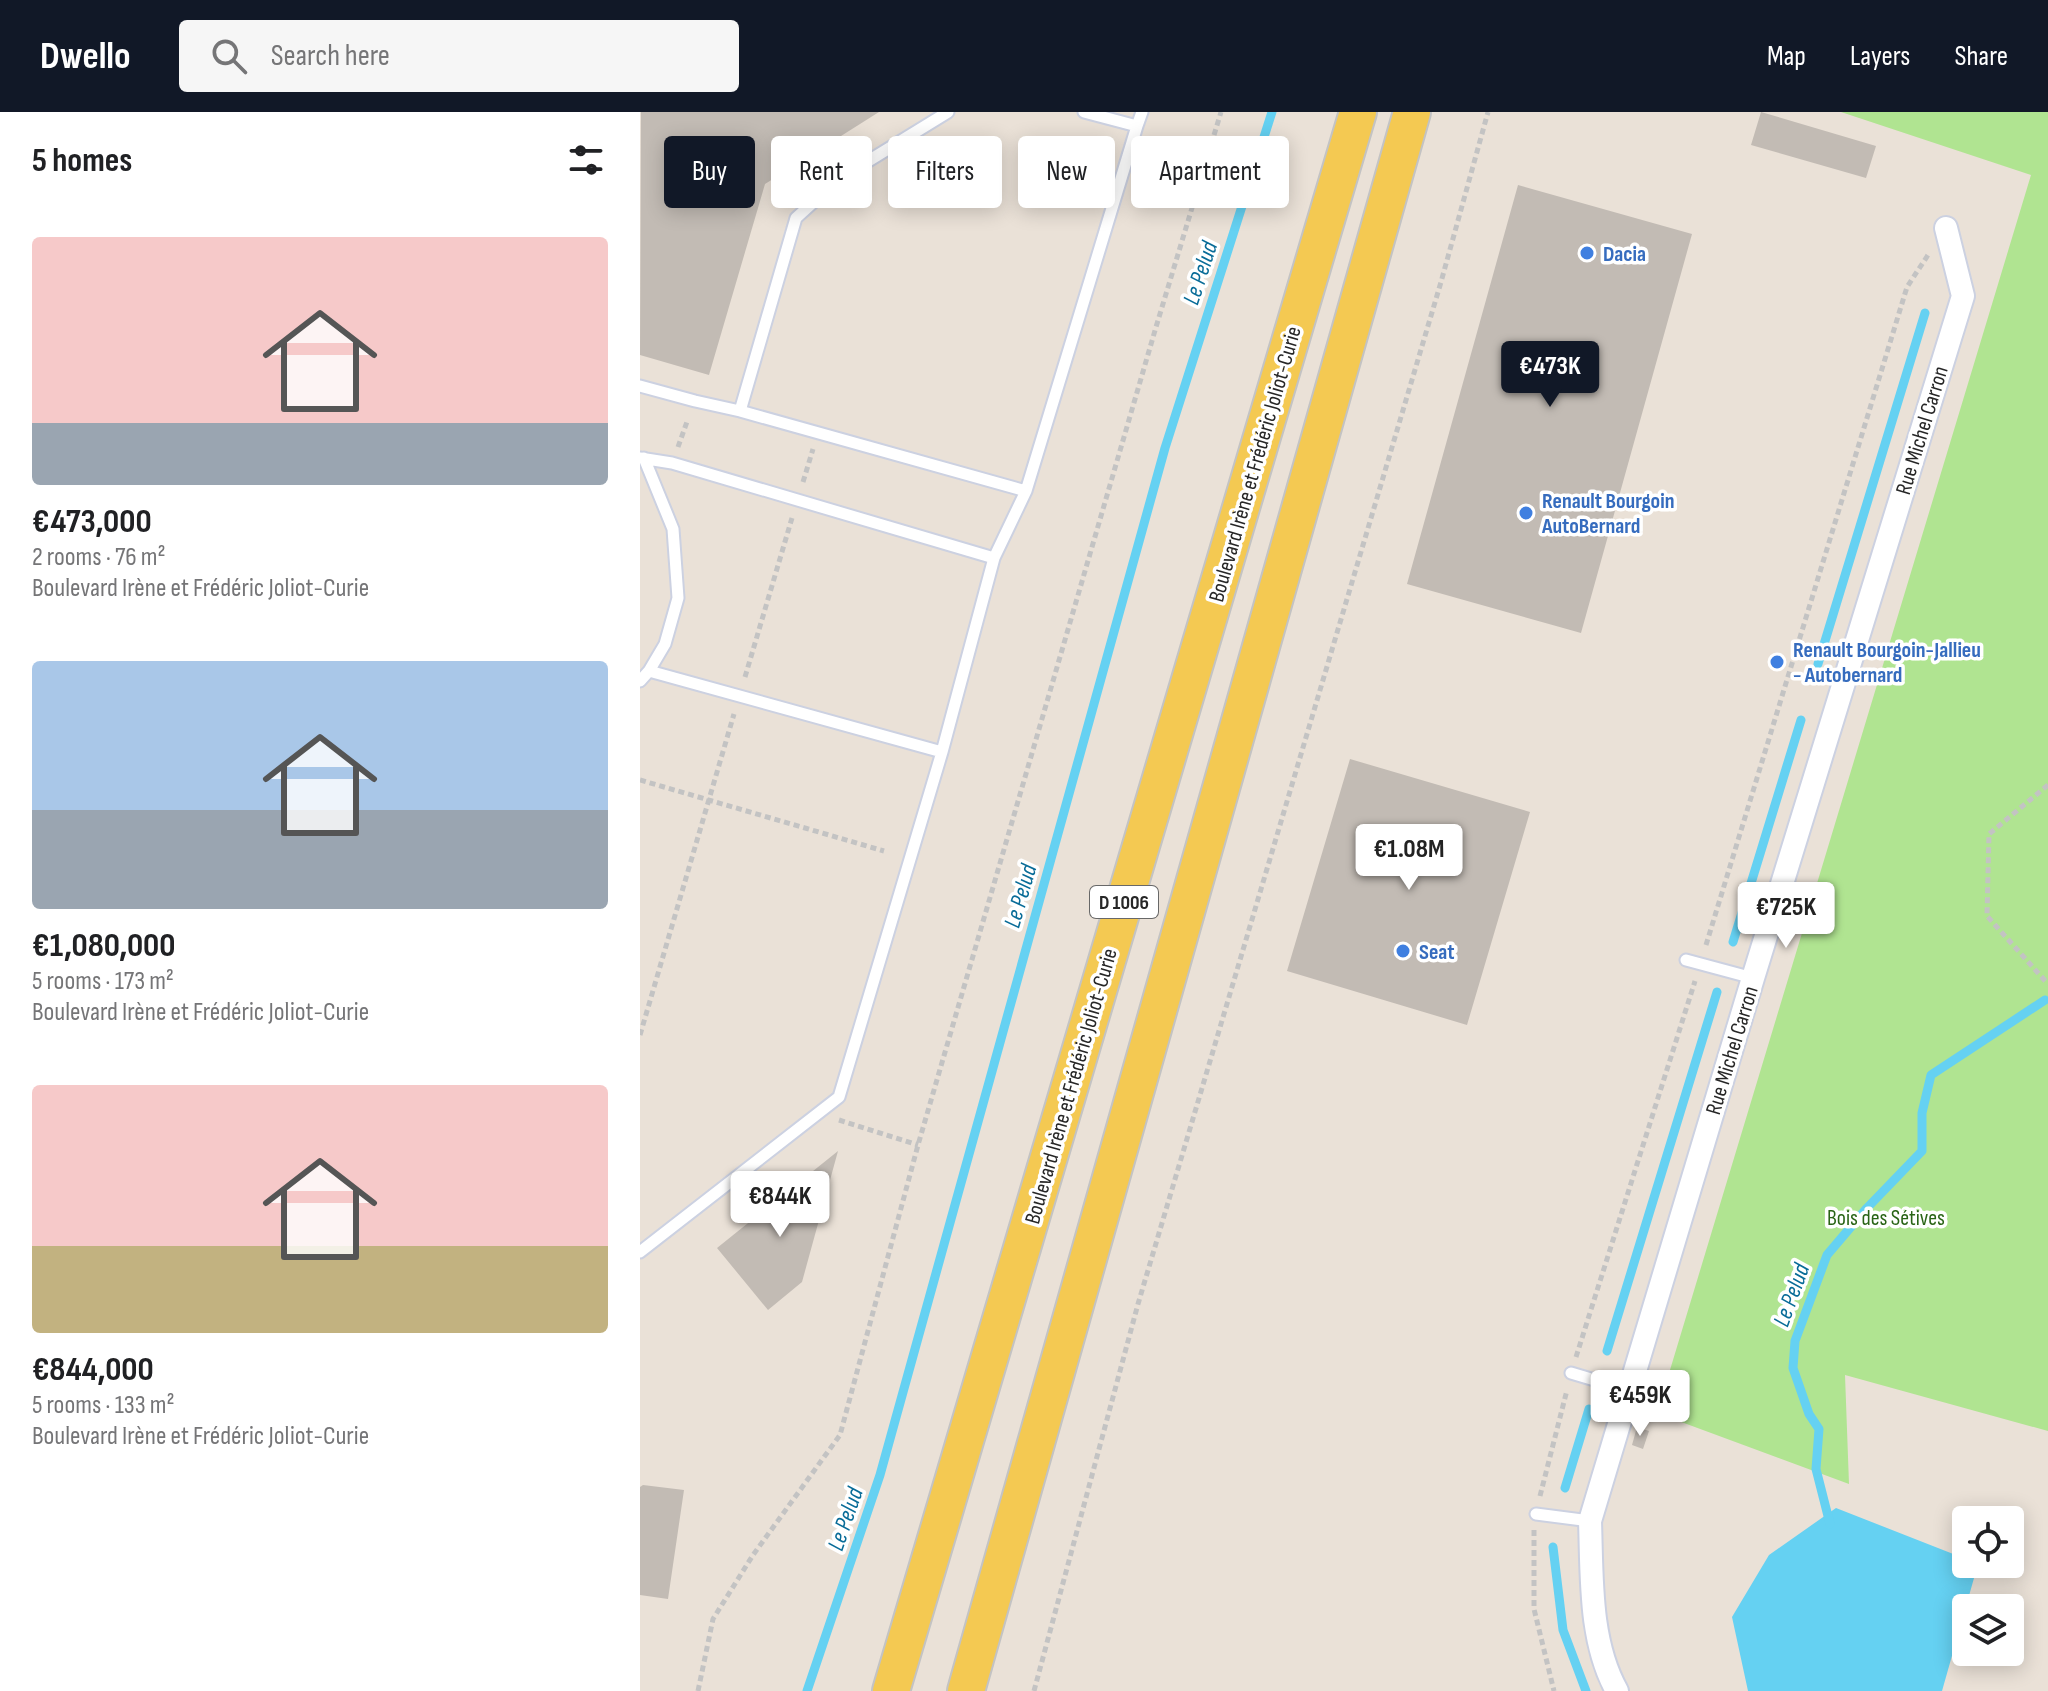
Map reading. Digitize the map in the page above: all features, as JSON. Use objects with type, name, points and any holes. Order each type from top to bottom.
[{"type":"main road","name":"Boulevard Irène et Frédéric Joliot-Curie","points":[[891,1691],[1358,112]]},
{"type":"main road","name":"D 1006","points":[[966,1691],[1412,112]]},
{"type":"street","name":"Rue Michel Carron","points":[[1617,1691],[1609,1676],[1594,1615],[1590,1521],[1963,296],[1946,228]]},
{"type":"lane","points":[[740,411],[796,218],[839,179],[948,112]]},
{"type":"lane","points":[[1084,112],[1137,126]]},
{"type":"lane","points":[[640,1252],[839,1097],[942,752],[994,558],[1026,491],[1142,112]]},
{"type":"lane","points":[[640,386],[1026,491]]},
{"type":"lane","points":[[642,458],[672,463],[994,558]]},
{"type":"lane","points":[[640,681],[665,644],[678,598],[673,529],[642,458]]},
{"type":"lane","points":[[649,671],[942,752]]},
{"type":"lane","points":[[1686,960],[1753,978]]},
{"type":"lane","points":[[1571,1373],[1628,1390]]},
{"type":"lane","points":[[1536,1514],[1590,1521]]},
{"type":"path","points":[[698,1691],[713,1619],[753,1555],[840,1435],[918,1145],[1221,112]]},
{"type":"path","points":[[1034,1691],[1138,1304],[1441,282],[1488,112]]},
{"type":"path","points":[[672,463],[695,401]]},
{"type":"path","points":[[640,1035],[818,433]]},
{"type":"path","points":[[640,780],[884,851]]},
{"type":"path","points":[[2048,785],[1989,834],[1987,916],[2048,984]]},
{"type":"path","points":[[830,1104],[834,1118],[918,1145]]},
{"type":"green space","name":"Bois des Sétives","points":[[1841,112],[2048,112],[2048,1431],[1845,1375],[1849,1484],[1657,1413],[2031,175]]},
{"type":"water","points":[[1836,1508],[1952,1554],[1952,1578],[1974,1578],[1969,1594],[1952,1594],[1952,1656],[1942,1691],[1748,1691],[1732,1617],[1769,1555]]},
{"type":"building","points":[[641,112],[879,112],[841,136],[771,136],[771,180],[765,184],[709,375],[640,355]]},
{"type":"building","points":[[1761,112],[1876,146],[1866,178],[1751,145]]},
{"type":"building","points":[[1518,185],[1692,234],[1581,633],[1407,584]]},
{"type":"building","points":[[1350,759],[1530,812],[1467,1025],[1287,971]]},
{"type":"building","points":[[838,1151],[802,1282],[768,1310],[717,1248]]},
{"type":"building","points":[[1637,1427],[1649,1431],[1643,1449],[1632,1445]]},
{"type":"building","points":[[640,1487],[684,1490],[668,1599],[640,1595]]},
{"type":"waterway","name":"Le Pelud","points":[[807,1691],[880,1475],[1165,448],[1272,112]]},
{"type":"waterway","points":[[1818,664],[1925,313]]},
{"type":"waterway","points":[[1733,942],[1801,720]]},
{"type":"waterway","points":[[1607,1351],[1717,992]]},
{"type":"waterway","name":"Le Pelud","points":[[1830,1524],[1816,1469],[1819,1429],[1809,1414],[1793,1368],[1795,1341],[1827,1255],[1922,1151],[1922,1113],[1931,1075],[2045,1000]]},
{"type":"waterway","points":[[1565,1488],[1589,1409]]},
{"type":"waterway","points":[[1553,1547],[1563,1630],[1586,1691]]},
{"type":"place","name":"Dacia","points":[[1587,253]]},
{"type":"place","name":"Renault Bourgoin AutoBernard","points":[[1526,513]]},
{"type":"place","name":"Renault Bourgoin-Jallieu - Autobernard","points":[[1777,662]]},
{"type":"place","name":"Seat","points":[[1403,951]]}]
